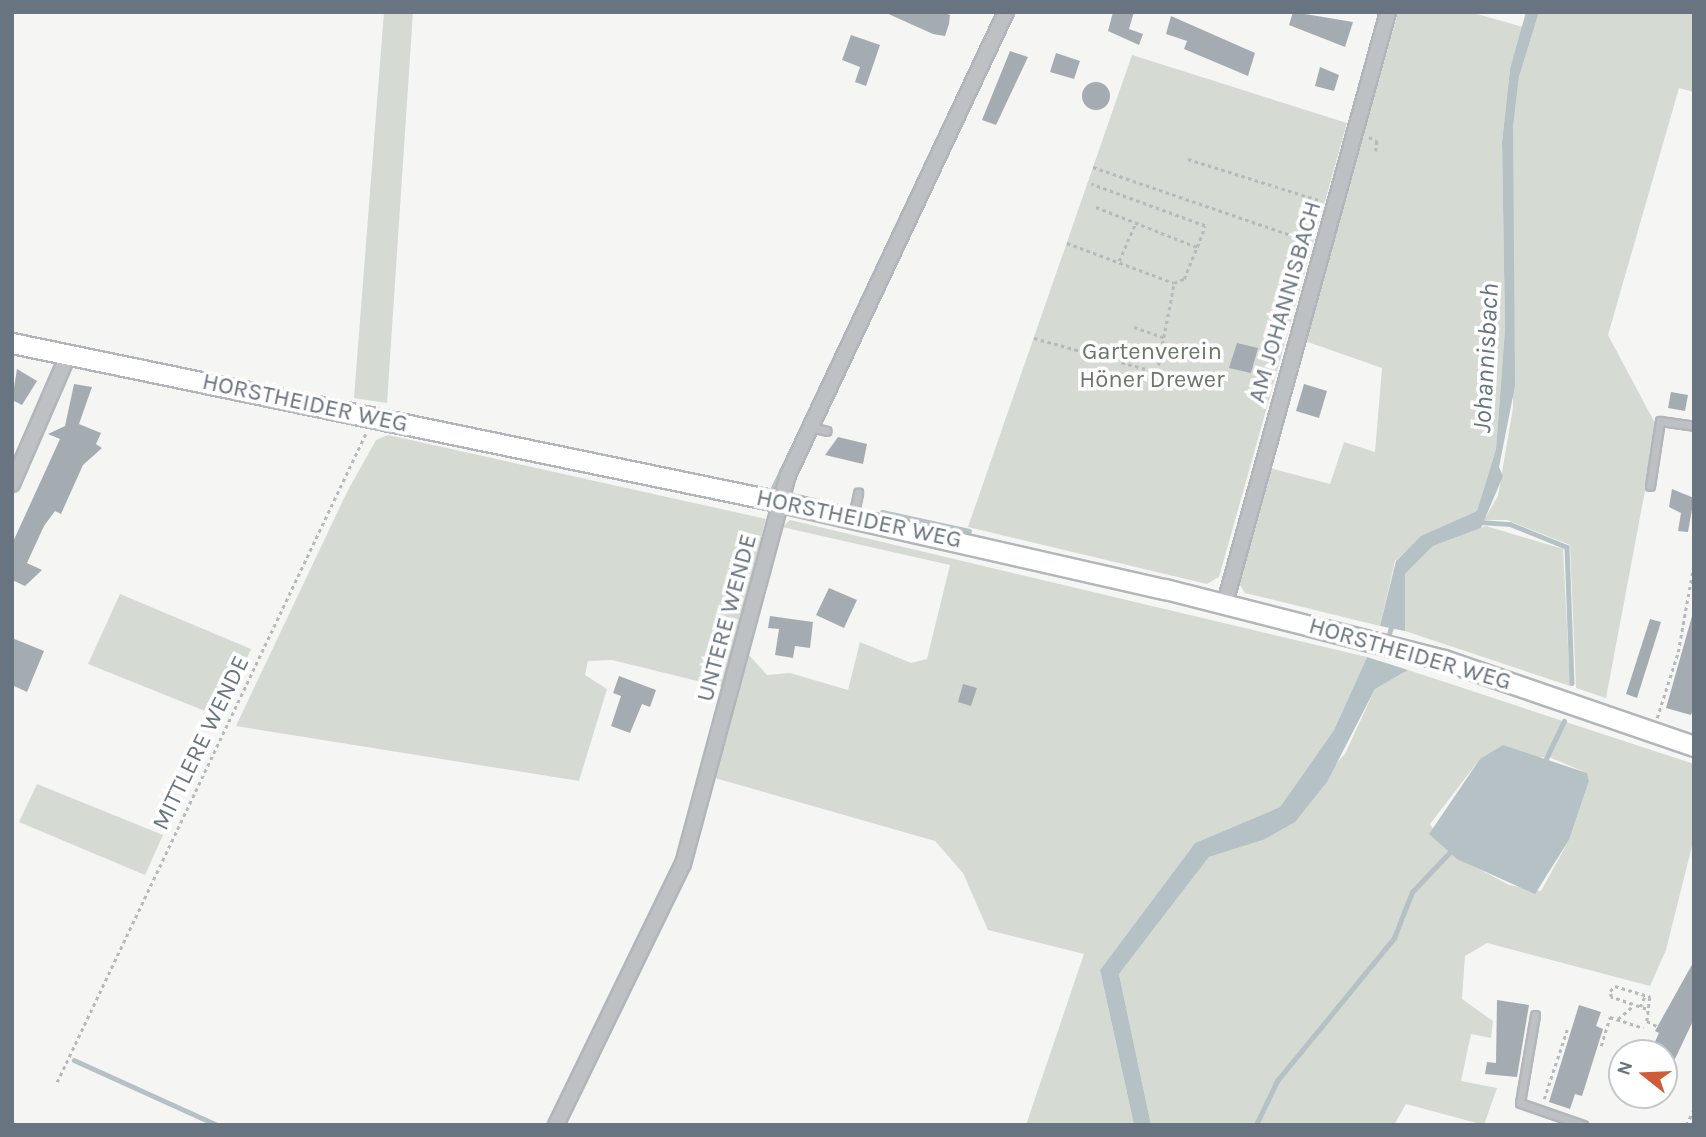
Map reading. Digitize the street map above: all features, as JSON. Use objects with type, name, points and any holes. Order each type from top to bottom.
[{"type":"street","name":"UNTERE WENDE","points":[[556,1125],[683,864],[781,502],[811,427],[1006,12]]},
{"type":"street","name":"AM JOHANNISBACH","points":[[1225,603],[1386,13]]},
{"type":"street","name":"HORSTHEIDER WEG","points":[[12,343],[781,502],[1225,603],[1414,652],[1694,746]]},
{"type":"street","points":[[12,484],[68,355]]},
{"type":"lane","points":[[1650,486],[1660,421],[1694,426]]},
{"type":"lane","points":[[811,427],[827,431]]},
{"type":"lane","points":[[852,518],[858,493]]},
{"type":"lane","points":[[1535,1015],[1520,1103],[1540,1113],[1583,1125]]},
{"type":"path","points":[[1369,136],[1377,141],[1376,151]]},
{"type":"path","points":[[1188,159],[1335,205]]},
{"type":"path","points":[[1093,167],[1324,246]]},
{"type":"path","points":[[1067,243],[1174,283],[1184,279],[1205,226],[1091,184]]},
{"type":"path","points":[[1096,207],[1197,247]]},
{"type":"path","points":[[1119,261],[1136,222]]},
{"type":"path","points":[[1034,338],[1157,372],[1166,338],[1174,283]]},
{"type":"path","points":[[1134,327],[1166,338]]},
{"type":"path","name":"MITTLERE WENDE","points":[[57,1082],[370,416]]},
{"type":"path","points":[[1657,718],[1678,652],[1694,564]]},
{"type":"path","points":[[1646,1009],[1610,991],[1615,986],[1650,997],[1646,1009],[1647,1021],[1657,1026]]},
{"type":"path","points":[[1640,1007],[1644,996]]},
{"type":"path","points":[[1618,1019],[1634,1005]]},
{"type":"path","points":[[1601,1046],[1610,1017],[1643,1028]]},
{"type":"path","points":[[1540,1113],[1567,1030]]},
{"type":"path","points":[[1686,1125],[1694,1109]]},
{"type":"green space","points":[[384,12],[413,12],[387,403],[354,398]]},
{"type":"green space","points":[[1398,12],[1470,12],[1523,27],[1510,69],[1502,142],[1505,329],[1496,449],[1477,511],[1422,536],[1395,561],[1380,626],[1245,593],[1238,582],[1270,468],[1330,484],[1344,442],[1375,452],[1382,368],[1305,341]]},
{"type":"green space","points":[[1539,12],[1694,12],[1694,92],[1679,88],[1608,335],[1657,427],[1606,698],[1576,688],[1570,545],[1507,520],[1484,520],[1498,496],[1513,408],[1513,128],[1519,77]]},
{"type":"green space","name":"Gartenverein Höner Drewer","points":[[1132,55],[1347,123],[1219,577],[1207,584],[968,527]]},
{"type":"green space","points":[[388,435],[766,519],[722,687],[612,660],[588,661],[585,675],[607,689],[579,781],[236,726],[347,492],[376,440]]},
{"type":"green space","points":[[790,520],[1367,657],[1334,730],[1280,807],[1195,843],[1100,970],[1134,1125],[1026,1125],[1084,954],[988,930],[963,873],[935,841],[715,778],[748,654],[767,675],[790,673],[848,690],[860,642],[911,663],[927,659],[950,565],[782,527]]},
{"type":"green space","points":[[1486,526],[1563,549],[1570,686],[1405,631],[1405,574],[1433,546]]},
{"type":"green space","points":[[120,594],[251,649],[220,717],[88,664]]},
{"type":"green space","points":[[1408,670],[1694,764],[1694,838],[1666,950],[1650,986],[1487,943],[1465,956],[1462,999],[1493,1021],[1491,1038],[1471,1034],[1461,1081],[1497,1088],[1484,1125],[1406,1104],[1394,1125],[1151,1125],[1119,974],[1209,857],[1263,840],[1345,754],[1375,689]],"holes":[[[1549,757],[1587,773],[1589,781],[1569,840],[1541,891],[1509,885],[1449,853],[1430,824],[1480,759]]]},
{"type":"green space","points":[[37,784],[163,835],[145,875],[19,822]]},
{"type":"shaded area","points":[[1526,12],[1539,12],[1519,77],[1513,128],[1515,386],[1499,467],[1503,476],[1481,528],[1433,546],[1405,574],[1405,631],[1380,626],[1396,561],[1421,536],[1477,511],[1496,449],[1505,329],[1502,142],[1510,69]]},
{"type":"shaded area","points":[[1367,657],[1408,670],[1375,689],[1327,782],[1295,822],[1263,840],[1209,857],[1119,974],[1151,1125],[1134,1125],[1100,970],[1195,843],[1280,807],[1334,730]]},
{"type":"shaded area","points":[[1503,745],[1587,773],[1589,781],[1569,840],[1535,894],[1457,859],[1429,834],[1480,759]]},
{"type":"building","points":[[884,12],[942,12],[950,15],[949,24],[945,36],[933,34]]},
{"type":"building","points":[[1113,12],[1134,12],[1129,29],[1143,34],[1139,45],[1108,31]]},
{"type":"building","points":[[1293,12],[1353,22],[1345,47],[1289,25]]},
{"type":"building","points":[[1171,16],[1255,53],[1248,76],[1184,49],[1187,41],[1166,34]]},
{"type":"building","points":[[851,35],[880,45],[866,86],[855,82],[860,67],[842,60]]},
{"type":"building","points":[[1010,51],[1028,57],[996,125],[982,120]]},
{"type":"building","points":[[1056,53],[1080,61],[1074,79],[1050,72]]},
{"type":"building","points":[[1320,67],[1339,75],[1334,91],[1315,86]]},
{"type":"building","points":[[1096,82],[1106,86],[1110,96],[1106,106],[1096,110],[1086,106],[1082,96],[1086,86]]},
{"type":"building","points":[[1237,343],[1258,348],[1251,373],[1229,368]]},
{"type":"building","points":[[17,369],[37,381],[22,405],[12,400]]},
{"type":"building","points":[[74,384],[92,387],[79,424],[101,433],[96,444],[102,448],[83,465],[61,514],[55,511],[44,526],[27,563],[42,570],[25,586],[12,580],[12,544],[60,439],[48,434],[65,426]]},
{"type":"building","points":[[1304,384],[1327,391],[1319,418],[1296,411]]},
{"type":"building","points":[[1671,392],[1688,395],[1685,411],[1668,408]]},
{"type":"building","points":[[838,437],[867,444],[863,464],[825,455]]},
{"type":"building","points":[[1672,489],[1694,498],[1688,532],[1678,531],[1681,513],[1669,507]]},
{"type":"building","points":[[829,588],[857,600],[844,628],[816,615]]},
{"type":"building","points":[[1694,609],[1694,706],[1691,715],[1666,708]]},
{"type":"building","points":[[770,616],[813,622],[810,648],[795,646],[793,658],[775,655],[779,629],[768,628]]},
{"type":"building","points":[[1650,619],[1661,622],[1637,698],[1626,694]]},
{"type":"building","points":[[12,638],[44,651],[27,692],[12,685]]},
{"type":"building","points":[[619,676],[656,690],[650,707],[642,704],[630,733],[611,726],[621,696],[613,693]]},
{"type":"building","points":[[963,684],[977,688],[971,706],[958,702]]},
{"type":"building","points":[[1694,961],[1694,1019],[1678,1053],[1678,1039],[1656,1039],[1659,1033],[1655,1031]]},
{"type":"building","points":[[1497,1000],[1529,1005],[1517,1077],[1485,1074],[1487,1062],[1496,1063]]},
{"type":"building","points":[[1579,1005],[1601,1012],[1596,1026],[1603,1029],[1582,1096],[1575,1094],[1570,1109],[1549,1102]]},
{"type":"waterway","points":[[797,438],[946,121]]},
{"type":"waterway","points":[[773,488],[789,455]]},
{"type":"waterway","points":[[882,512],[969,531]]},
{"type":"waterway","points":[[1480,522],[1510,524],[1567,547],[1572,683]]},
{"type":"waterway","name":"Johannisbach","points":[[1387,640],[1393,622]]},
{"type":"waterway","points":[[1545,761],[1564,721]]},
{"type":"waterway","points":[[1256,1125],[1277,1081],[1394,938],[1412,892],[1453,849]]},
{"type":"waterway","points":[[74,1060],[217,1125]]}]
